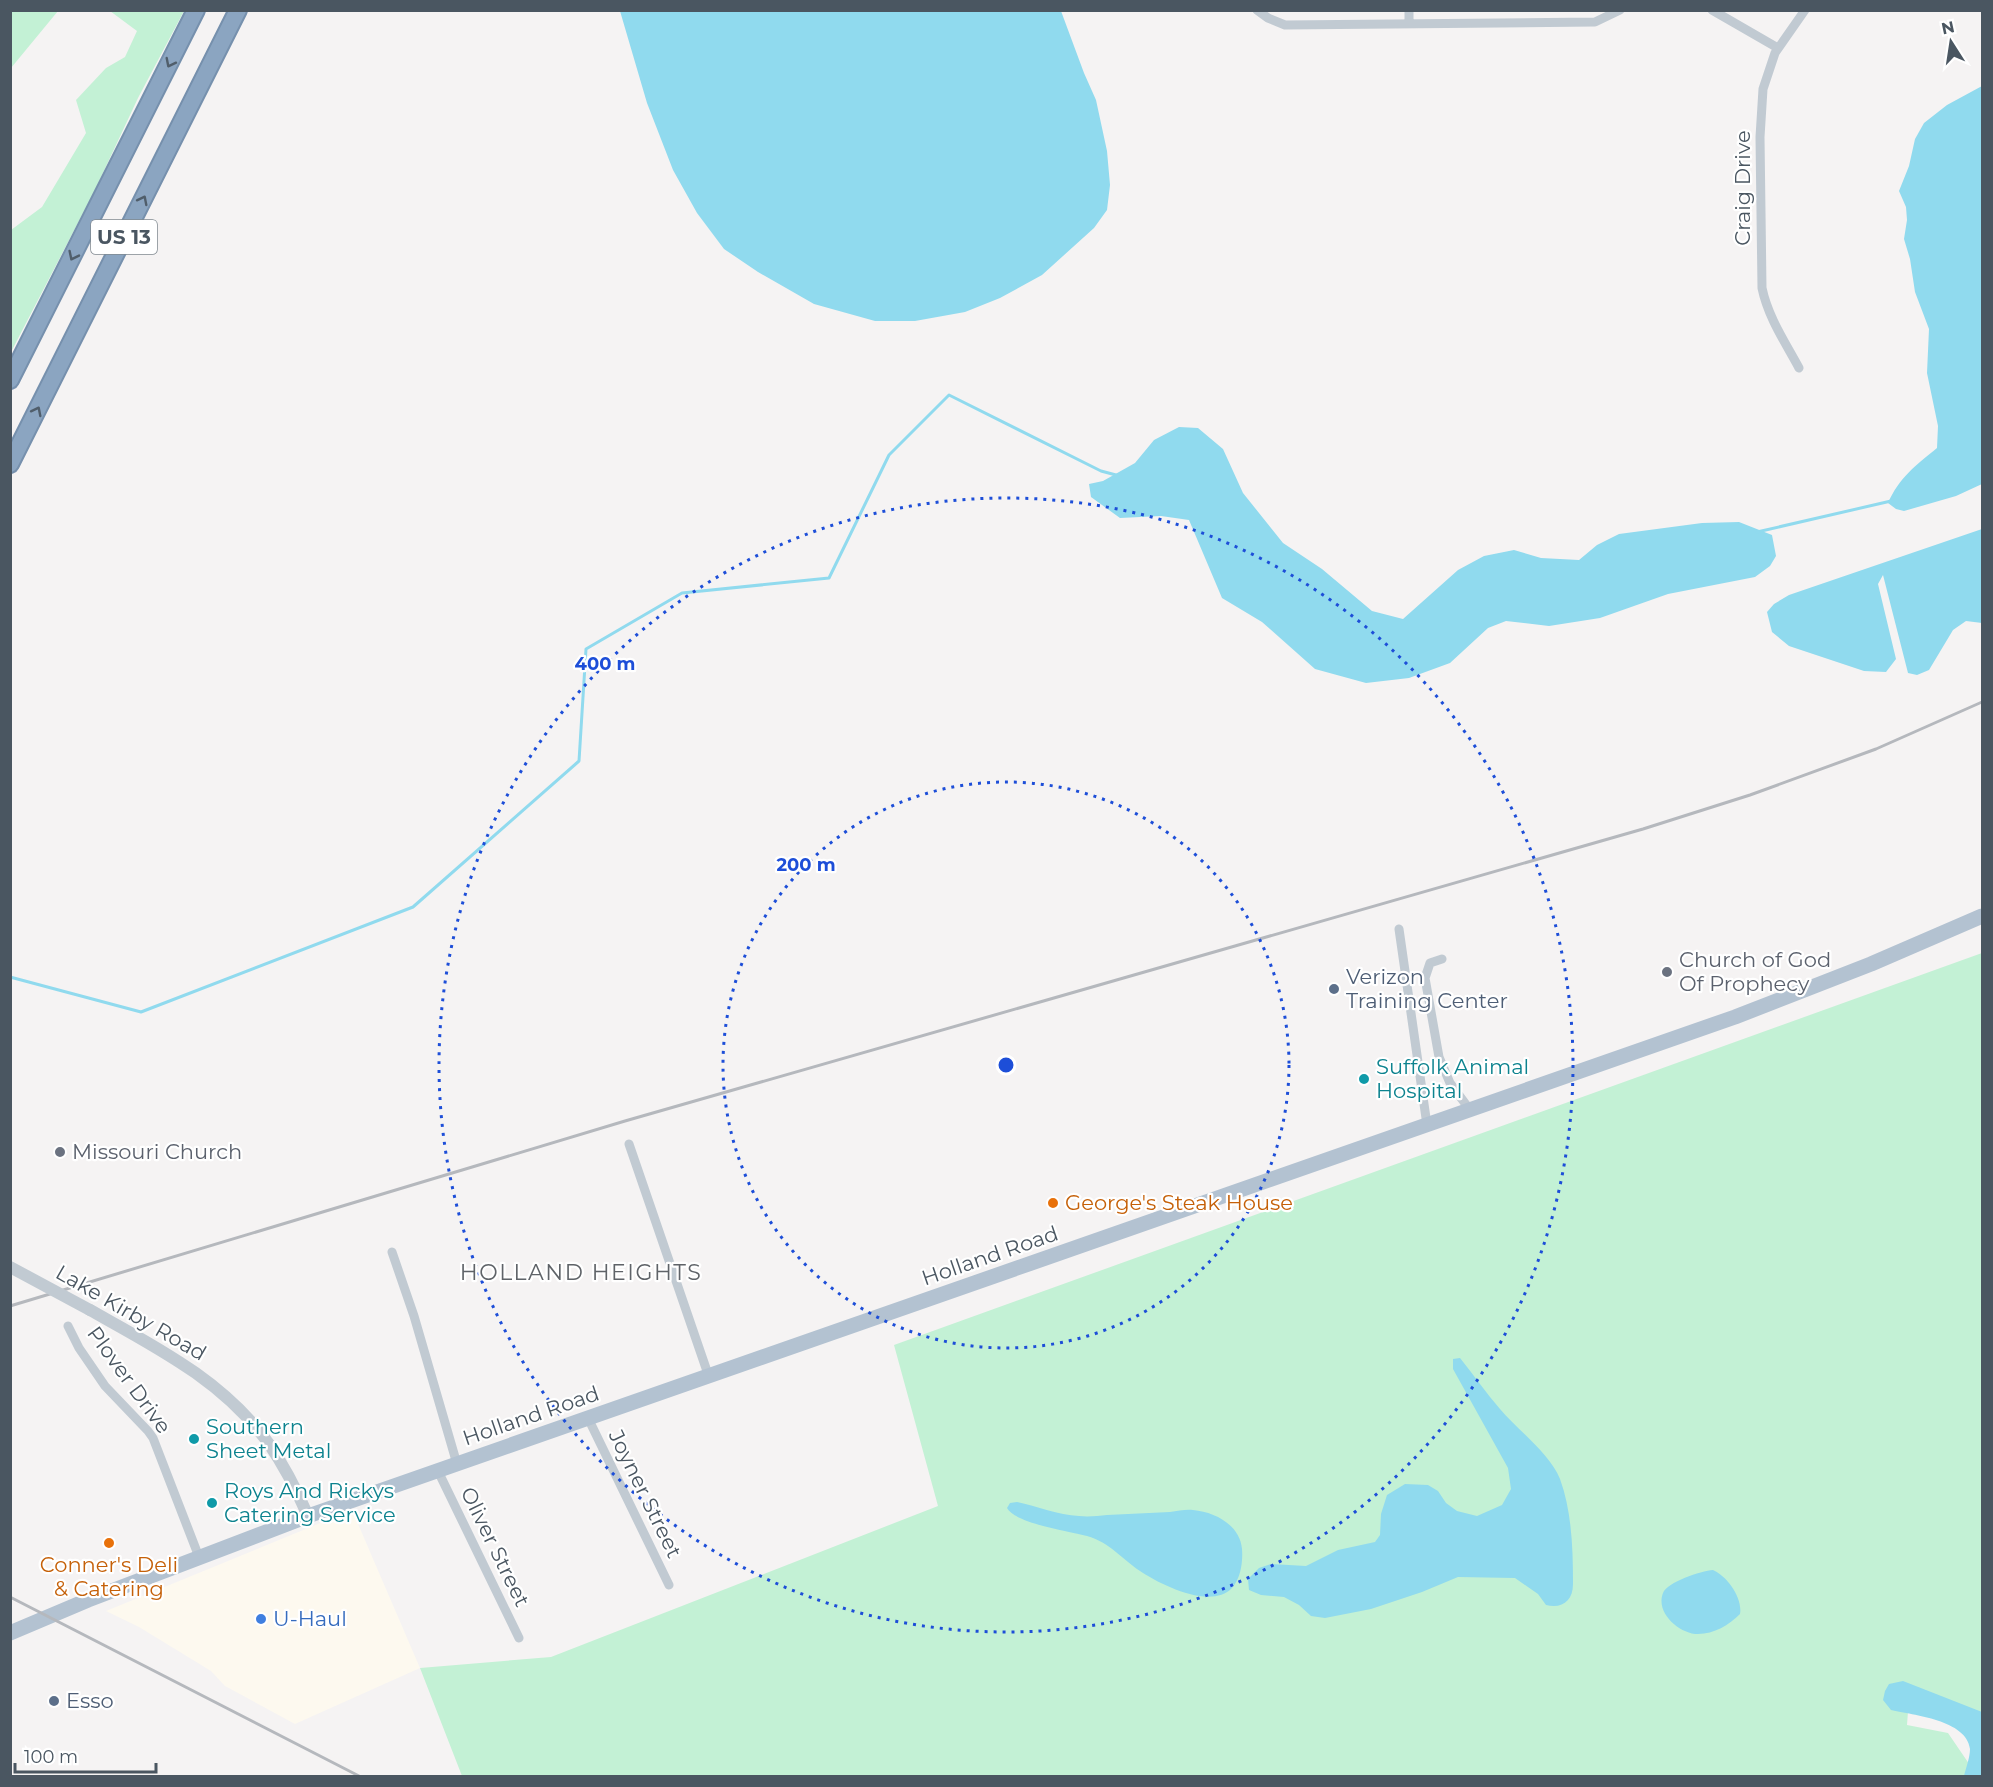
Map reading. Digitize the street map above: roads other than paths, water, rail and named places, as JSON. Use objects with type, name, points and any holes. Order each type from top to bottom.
[{"type":"highway","name":"US 13","points":[[10,380],[196,10]]},
{"type":"highway","name":"US 13","points":[[10,464],[238,10]]},
{"type":"main road","name":"Holland Road","points":[[10,1634],[88,1600],[308,1516],[1744,1014],[1871,964],[1983,916]]},
{"type":"street","points":[[1257,10],[1268,18],[1285,25],[1595,22],[1620,10]]},
{"type":"street","points":[[1409,10],[1409,24]]},
{"type":"street","points":[[1712,10],[1778,48]]},
{"type":"street","name":"Craig Drive","points":[[1799,368],[1766,304],[1761,272],[1760,107],[1767,72],[1778,48],[1804,10]]},
{"type":"street","points":[[1399,929],[1427,1125]]},
{"type":"street","points":[[1442,959],[1430,963],[1426,972],[1433,1025],[1442,1067],[1450,1083],[1470,1110]]},
{"type":"street","points":[[629,1144],[709,1377]]},
{"type":"street","points":[[392,1252],[414,1317],[457,1464]]},
{"type":"street","name":"Lake Kirby Road","points":[[10,1267],[183,1362],[226,1396],[268,1442],[294,1485],[308,1516]]},
{"type":"street","name":"Plover Drive","points":[[68,1326],[79,1348],[105,1386],[153,1438],[199,1557]]},
{"type":"street","name":"Joyner Street","points":[[588,1418],[669,1585]]},
{"type":"street","name":"Oliver Street","points":[[438,1471],[519,1638]]},
{"type":"water","points":[[620,11],[1061,11],[1096,100],[1107,151],[1110,185],[1107,210],[1094,228],[1042,275],[1000,298],[965,312],[915,321],[875,321],[814,304],[758,272],[724,249],[697,213],[673,170],[647,103]]},
{"type":"water","points":[[1982,86],[1982,484],[1956,496],[1904,511],[1888,503],[1903,479],[1937,448],[1938,426],[1927,373],[1929,329],[1915,292],[1910,259],[1904,239],[1907,220],[1906,207],[1899,191],[1909,166],[1915,139],[1924,123],[1947,105]]},
{"type":"water","points":[[1179,427],[1198,428],[1223,449],[1243,493],[1283,543],[1322,569],[1372,611],[1403,619],[1458,570],[1484,556],[1514,550],[1541,558],[1579,560],[1597,545],[1619,534],[1702,523],[1739,522],[1772,535],[1776,556],[1770,566],[1755,577],[1668,594],[1600,618],[1549,626],[1506,621],[1488,628],[1450,663],[1409,678],[1366,683],[1315,669],[1262,622],[1222,598],[1189,520],[1161,516],[1120,518],[1091,497],[1089,484],[1103,481],[1135,463],[1154,440]]},
{"type":"water","points":[[1982,529],[1982,623],[1966,621],[1953,630],[1929,670],[1917,675],[1908,673],[1883,575],[1878,584],[1896,659],[1886,672],[1864,671],[1789,646],[1772,632],[1767,612],[1774,604],[1789,595]]},
{"type":"water","points":[[1460,1358],[1500,1409],[1549,1460],[1560,1479],[1567,1505],[1572,1545],[1573,1584],[1569,1599],[1562,1605],[1546,1605],[1538,1594],[1515,1578],[1458,1577],[1371,1609],[1325,1618],[1311,1616],[1299,1605],[1284,1597],[1261,1595],[1249,1590],[1248,1579],[1259,1568],[1271,1564],[1306,1566],[1338,1550],[1375,1542],[1380,1535],[1381,1514],[1387,1495],[1405,1484],[1428,1485],[1438,1491],[1446,1503],[1457,1511],[1477,1516],[1502,1505],[1511,1489],[1508,1468],[1453,1369],[1453,1359]]},
{"type":"water","points":[[1017,1502],[1063,1514],[1082,1516],[1201,1511],[1225,1521],[1237,1533],[1242,1549],[1242,1564],[1235,1584],[1223,1594],[1212,1597],[1186,1593],[1149,1577],[1095,1539],[1032,1523],[1012,1514],[1007,1508],[1010,1503]]},
{"type":"water","points":[[1713,1570],[1724,1577],[1733,1588],[1739,1601],[1740,1614],[1715,1631],[1691,1633],[1677,1626],[1666,1615],[1661,1601],[1663,1593],[1677,1581]]},
{"type":"water","points":[[1903,1681],[1982,1712],[1982,1776],[1964,1776],[1970,1749],[1967,1739],[1959,1731],[1938,1720],[1891,1710],[1883,1700],[1885,1691],[1889,1684]]},
{"type":"waterway","points":[[10,977],[141,1012],[413,907],[579,761],[586,649],[682,593],[829,578],[889,455],[949,395],[1101,471],[1116,475]]},
{"type":"waterway","points":[[1757,532],[1891,501]]},
{"type":"railway","points":[[10,1306],[625,1121],[1643,829],[1750,795],[1876,749],[1982,702]]},
{"type":"railway","points":[[10,1597],[359,1776]]},
{"type":"place","name":"Church of God Of Prophecy","points":[[1667,972]]},
{"type":"place","name":"Verizon Training Center","points":[[1334,989]]},
{"type":"place","name":"Suffolk Animal Hospital","points":[[1364,1079]]},
{"type":"place","name":"Missouri Church","points":[[60,1152]]},
{"type":"place","name":"George's Steak House","points":[[1053,1203]]},
{"type":"place","name":"Southern Sheet Metal","points":[[194,1439]]},
{"type":"place","name":"Roys And Rickys Catering Service","points":[[212,1503]]},
{"type":"place","name":"Conner's Deli & Catering","points":[[109,1543]]},
{"type":"place","name":"U-Haul","points":[[261,1619]]},
{"type":"place","name":"Esso","points":[[54,1701]]},
{"type":"district","name":"HOLLAND HEIGHTS","points":[[581,1272]]}]
